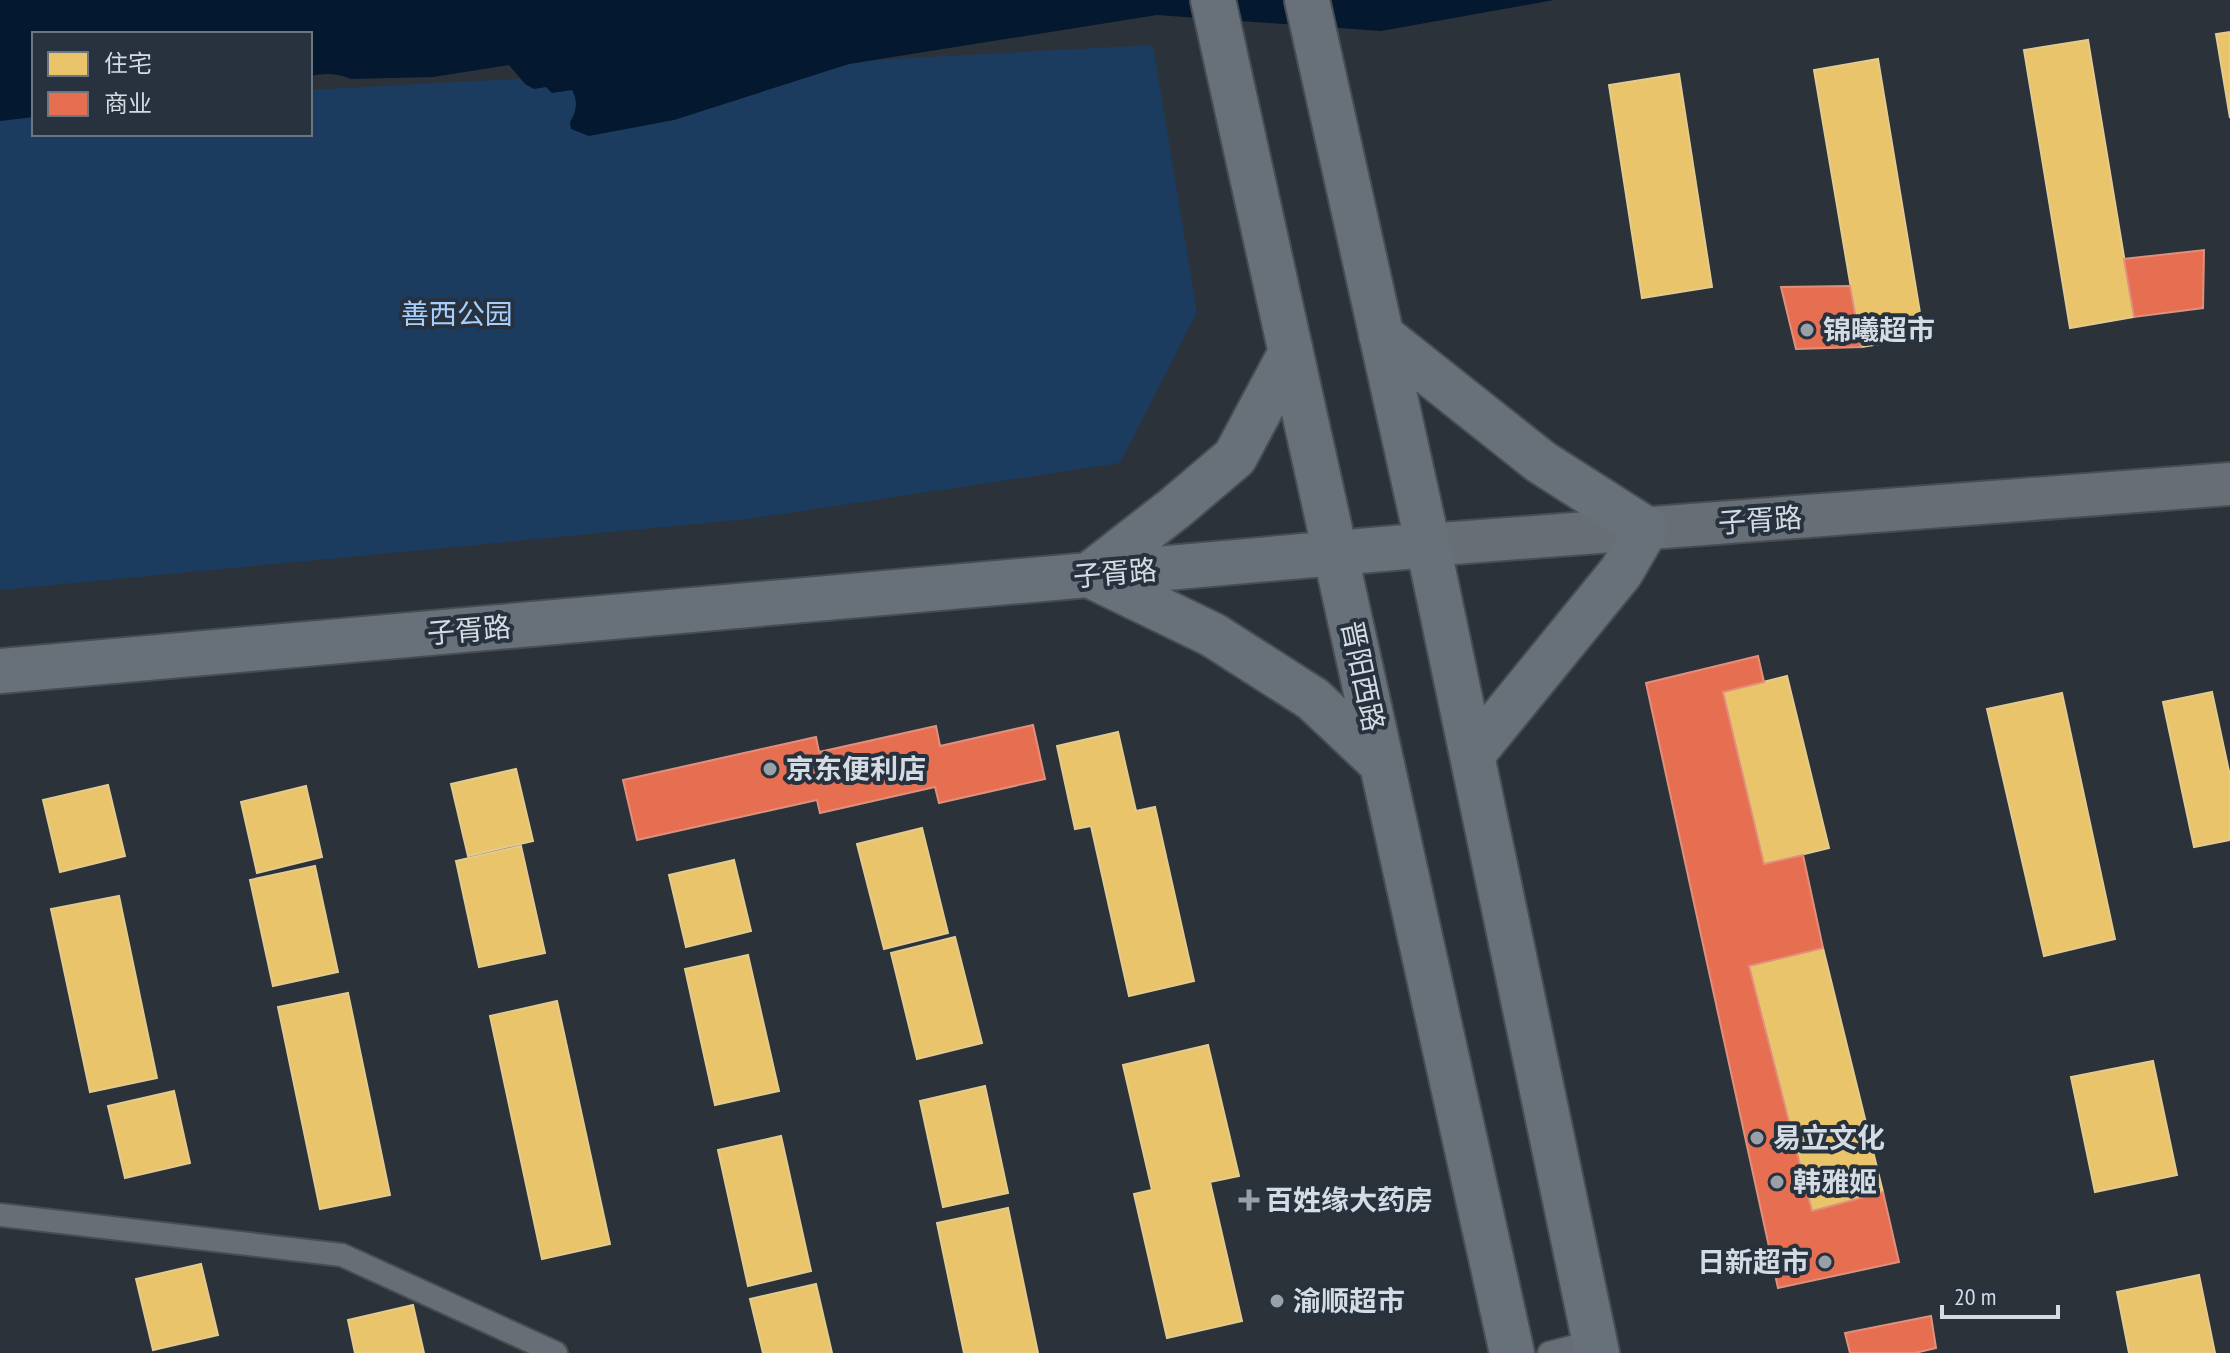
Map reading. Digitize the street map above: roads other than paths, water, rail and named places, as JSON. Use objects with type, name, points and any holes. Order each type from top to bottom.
[{"type":"main road","name":"晋阳西路","points":[[1213,0],[1512,1353]]},
{"type":"main road","points":[[1307,0],[1428,545],[1596,1347]]},
{"type":"main road","points":[[1381,335],[1541,462],[1646,529],[1621,572],[1472,755]]},
{"type":"main road","points":[[1291,352],[1235,457],[1089,575],[1213,635],[1301,691],[1382,764]]},
{"type":"main road","name":"子胥路","points":[[0,671],[1428,545]]},
{"type":"street","name":"子胥路","points":[[1428,545],[2230,484]]},
{"type":"lane","points":[[0,1215],[342,1255],[556,1353]]},
{"type":"lane","points":[[1549,1353],[1596,1347]]},
{"type":"place","name":"锦曦超市","points":[[1807,330]]},
{"type":"place","name":"京东便利店","points":[[770,769]]},
{"type":"place","name":"易立文化","points":[[1757,1138]]},
{"type":"place","name":"韩雅姬","points":[[1777,1182]]},
{"type":"place","name":"百姓缘大药房","points":[[1249,1200]]},
{"type":"place","name":"日新超市","points":[[1825,1262]]},
{"type":"place","name":"渝顺超市","points":[[1277,1301]]},
{"type":"park label","name":"善西公园","points":[[457,314]]}]
